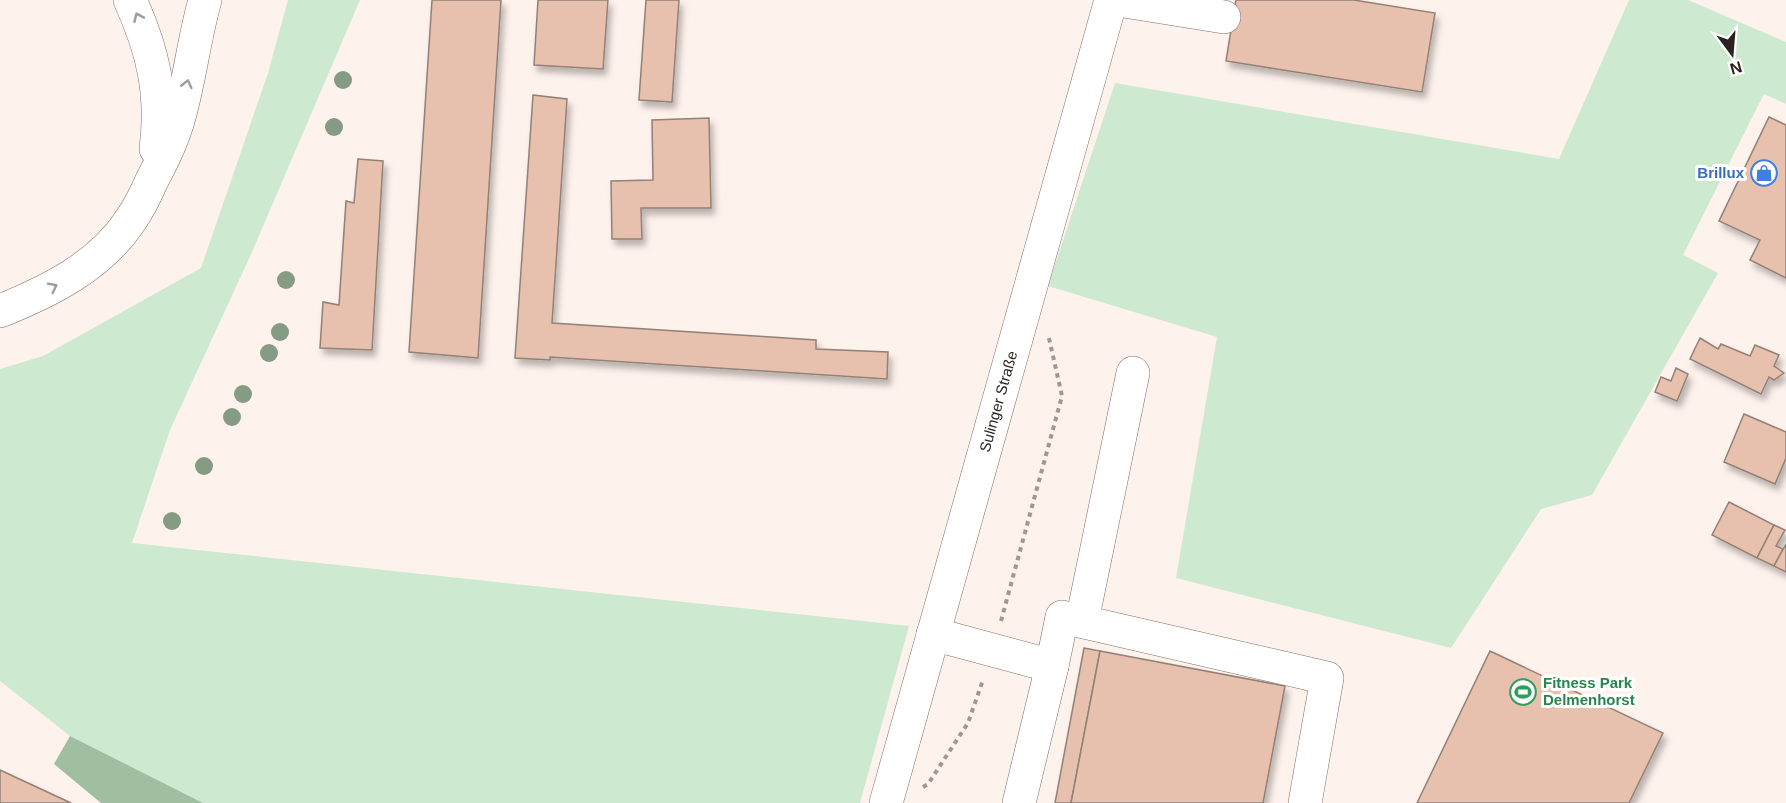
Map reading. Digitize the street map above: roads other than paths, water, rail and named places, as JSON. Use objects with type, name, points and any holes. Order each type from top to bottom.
[{"type":"main road","points":[[130,0],[143,29],[153,63],[159,99],[155,157],[144,197]]},
{"type":"main road","points":[[0,311],[65,281],[89,264],[113,242],[130,221],[163,160],[180,116],[205,0]]},
{"type":"main road","name":"Sulinger Straße","points":[[886,803],[1112,0]]},
{"type":"main road","points":[[1118,0],[1224,18]]},
{"type":"main road","points":[[1082,621],[1133,374]]},
{"type":"main road","points":[[1020,803],[1062,617],[1326,678],[1305,803]]},
{"type":"main road","points":[[933,634],[1052,666]]},
{"type":"place","name":"Brillux","points":[[1764,173]]},
{"type":"place","name":"Fitness Park Delmenhorst","points":[[1523,692]]}]
